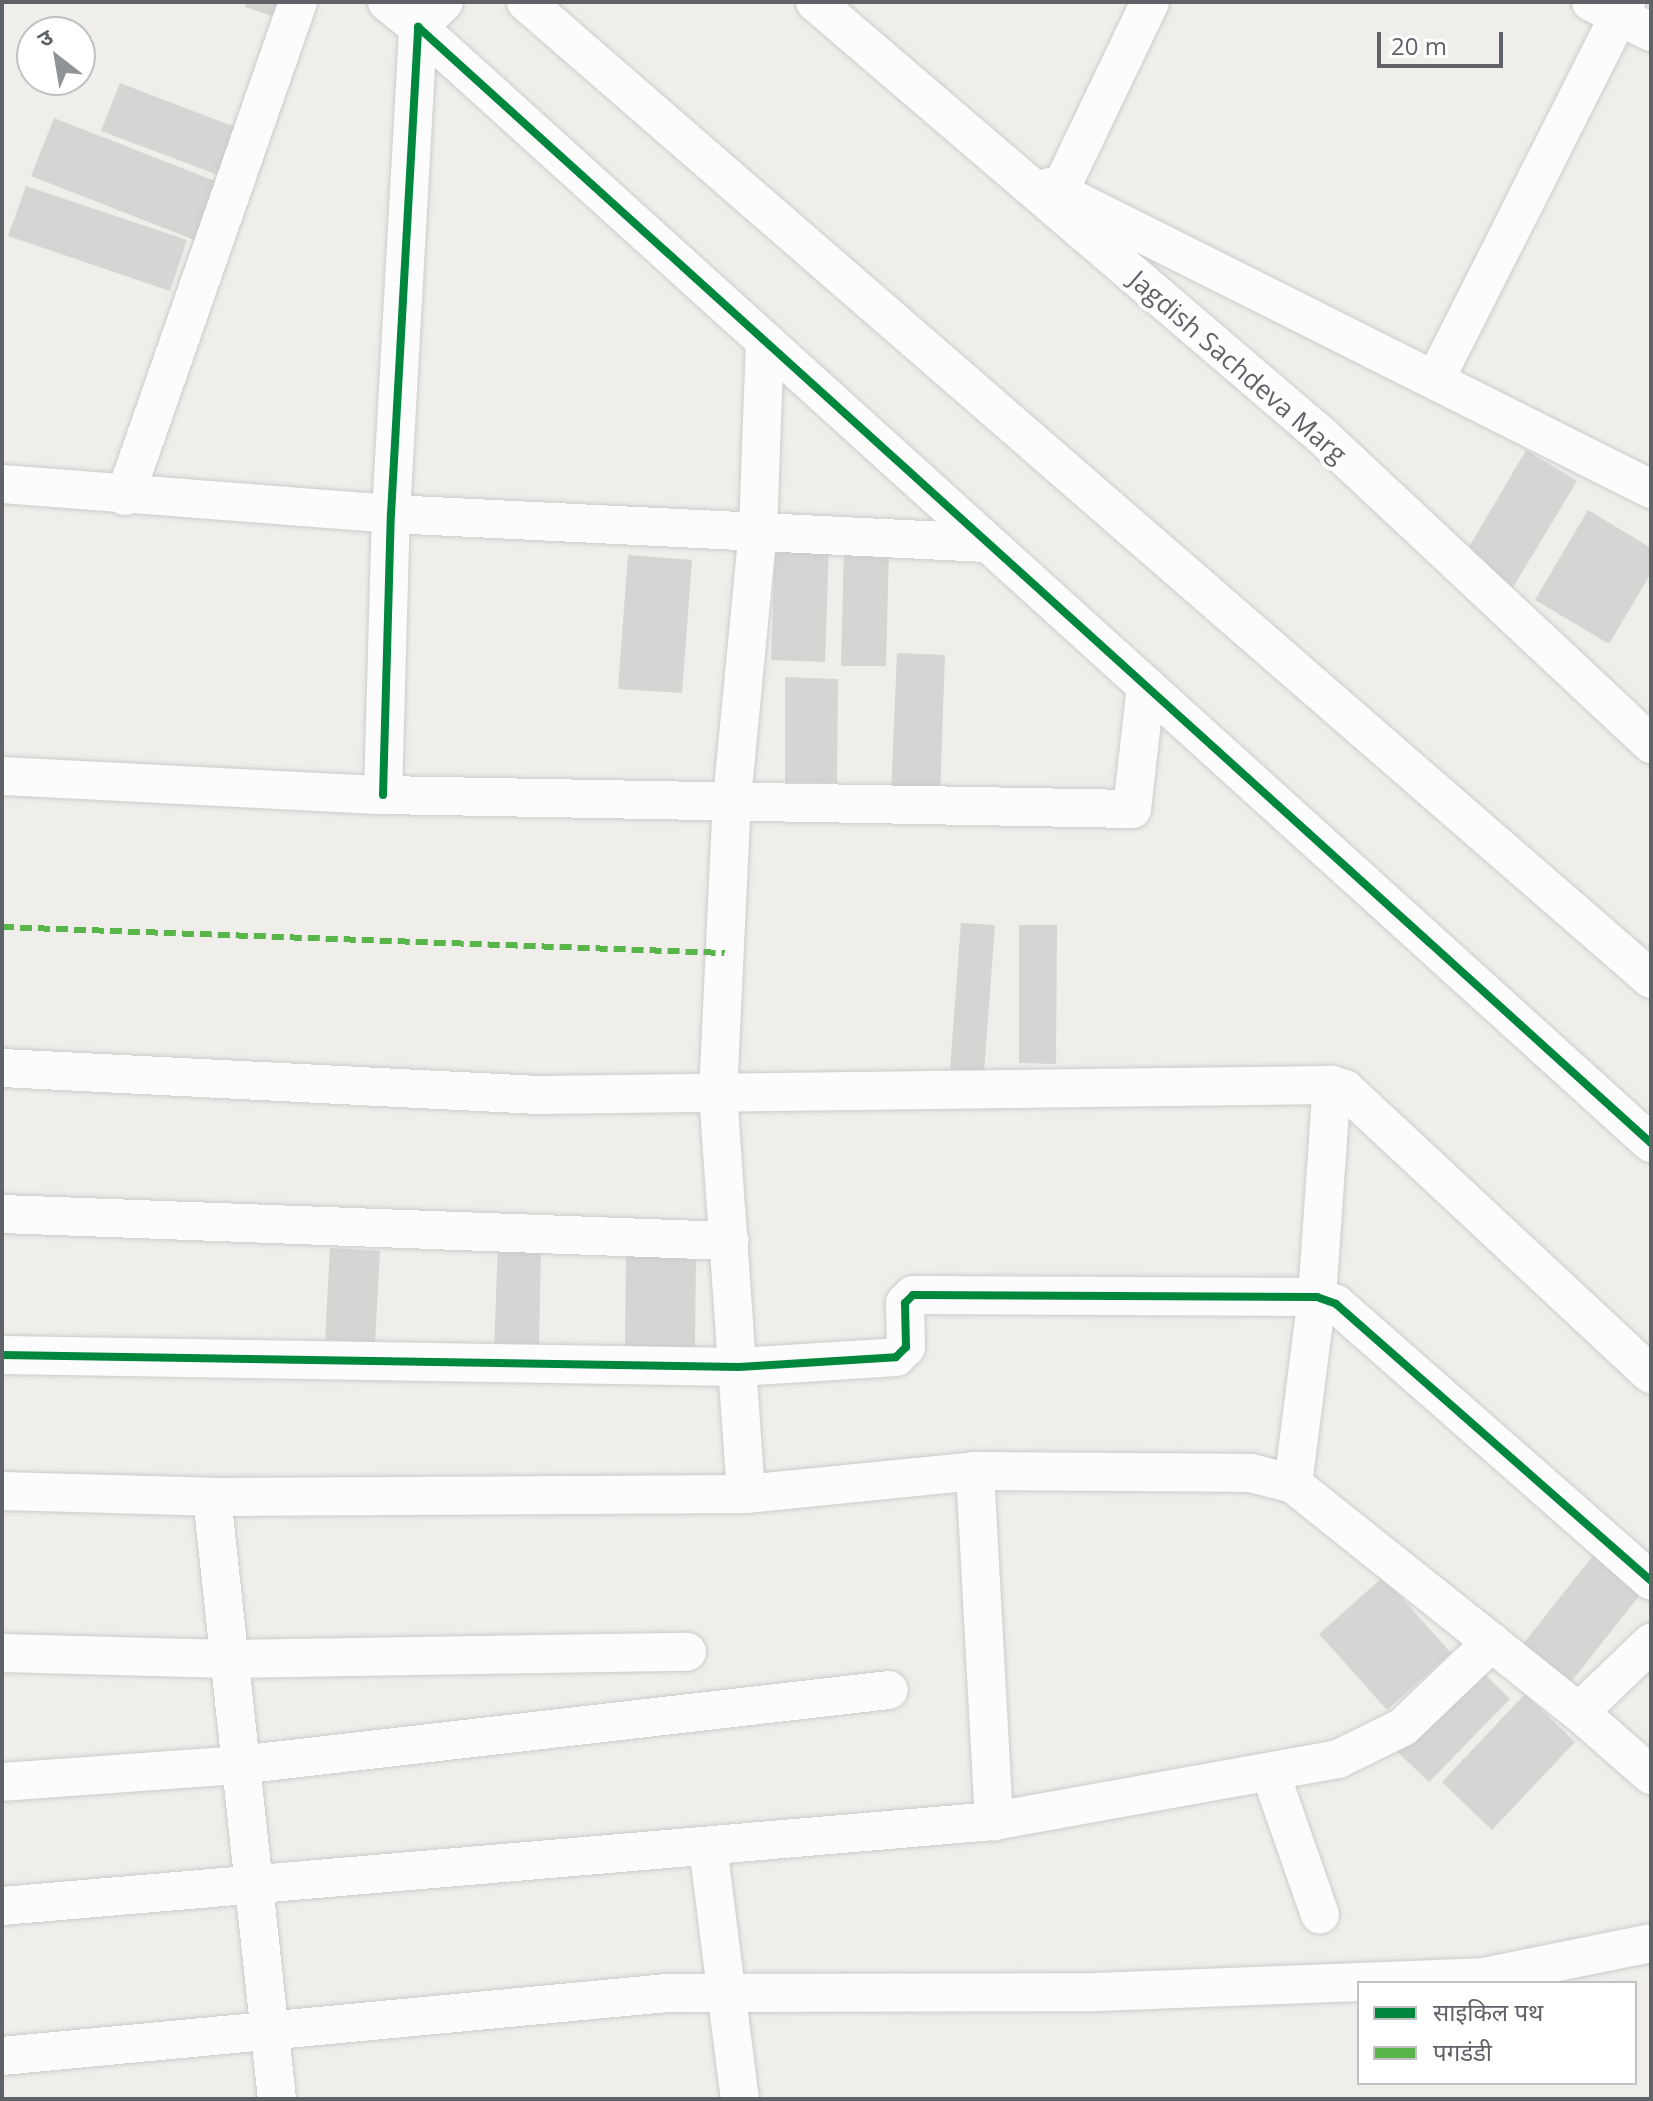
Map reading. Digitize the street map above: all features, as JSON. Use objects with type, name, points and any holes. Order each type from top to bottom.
[{"type":"street","points":[[125,496],[298,2]]},
{"type":"street","points":[[387,2],[431,15],[765,341],[1651,1143]]},
{"type":"street","points":[[526,2],[1651,979]]},
{"type":"street","name":"Jagdish Sachdeva Marg","points":[[815,2],[992,158],[1322,436],[1651,744]]},
{"type":"street","points":[[1059,192],[1150,2]]},
{"type":"street","points":[[1435,380],[1622,13]]},
{"type":"street","points":[[383,795],[391,514],[431,15]]},
{"type":"street","points":[[992,158],[1651,489]]},
{"type":"street","points":[[746,1494],[718,1094],[732,799],[758,530],[765,341]]},
{"type":"street","points":[[2,484],[125,496],[391,514],[987,543]]},
{"type":"street","points":[[2,776],[383,795],[732,799],[1132,809],[1146,686]]},
{"type":"street","points":[[2,1068],[538,1095],[1332,1085],[1345,1089],[1651,1374]]},
{"type":"street","points":[[1293,1484],[1317,1297],[1332,1085]]},
{"type":"street","points":[[2,1214],[729,1241]]},
{"type":"street","points":[[2,1355],[739,1367],[896,1357],[906,1347],[905,1303],[913,1295],[1317,1297],[1336,1304],[1651,1581]]},
{"type":"street","points":[[975,1471],[994,1821]]},
{"type":"street","points":[[2,1491],[212,1497],[746,1494],[975,1471],[1251,1473],[1293,1484],[1579,1712],[1651,1775]]},
{"type":"street","points":[[212,1497],[277,2099]]},
{"type":"street","points":[[2,1906],[994,1821],[1338,1759],[1372,1746],[1403,1727],[1492,1642]]},
{"type":"street","points":[[1579,1712],[1651,1643]]},
{"type":"street","points":[[2,1653],[228,1659],[687,1652]]},
{"type":"street","points":[[2,1782],[239,1765],[889,1690]]},
{"type":"street","points":[[1270,1772],[1320,1915]]},
{"type":"street","points":[[708,1847],[731,1993],[740,2099]]},
{"type":"street","points":[[1380,1981],[1483,1977],[1651,1943]]},
{"type":"street","points":[[2,2056],[667,1993],[1097,1992],[1357,1982]]},
{"type":"building","points":[[247,2],[280,2],[275,17],[245,7]]},
{"type":"building","points":[[120,83],[240,129],[221,176],[101,131]]},
{"type":"building","points":[[54,118],[220,183],[197,241],[31,176]]},
{"type":"building","points":[[26,186],[187,240],[170,291],[8,236]]},
{"type":"building","points":[[1526,450],[1577,481],[1512,589],[1462,559]]},
{"type":"building","points":[[1588,510],[1651,548],[1651,573],[1609,644],[1535,600]]},
{"type":"building","points":[[775,544],[829,545],[825,662],[771,660]]},
{"type":"building","points":[[844,548],[889,549],[886,666],[841,666]]},
{"type":"building","points":[[628,555],[692,560],[682,693],[618,689]]},
{"type":"building","points":[[897,653],[945,655],[940,795],[891,794]]},
{"type":"building","points":[[785,677],[838,679],[837,783],[785,782]]},
{"type":"building","points":[[961,923],[995,925],[984,1072],[950,1069]]},
{"type":"building","points":[[1019,925],[1057,925],[1056,1064],[1019,1063]]},
{"type":"building","points":[[498,1241],[541,1243],[539,1352],[494,1350]]},
{"type":"building","points":[[330,1248],[380,1251],[375,1343],[325,1340]]},
{"type":"building","points":[[626,1251],[696,1251],[695,1348],[625,1348]]},
{"type":"building","points":[[1599,1548],[1647,1586],[1567,1687],[1519,1649]]},
{"type":"building","points":[[1383,1577],[1451,1653],[1387,1710],[1319,1634]]},
{"type":"building","points":[[1472,1662],[1510,1699],[1429,1782],[1390,1745]]},
{"type":"building","points":[[1525,1694],[1575,1742],[1492,1830],[1442,1782]]},
{"type":"marked path","points":[[2,927],[725,953]]},
{"type":"cycle path","points":[[383,795],[391,514],[418,27],[1651,1143]]},
{"type":"cycle path","points":[[2,1355],[739,1367],[896,1357],[906,1347],[905,1303],[913,1295],[1317,1297],[1336,1304],[1651,1581]]}]
